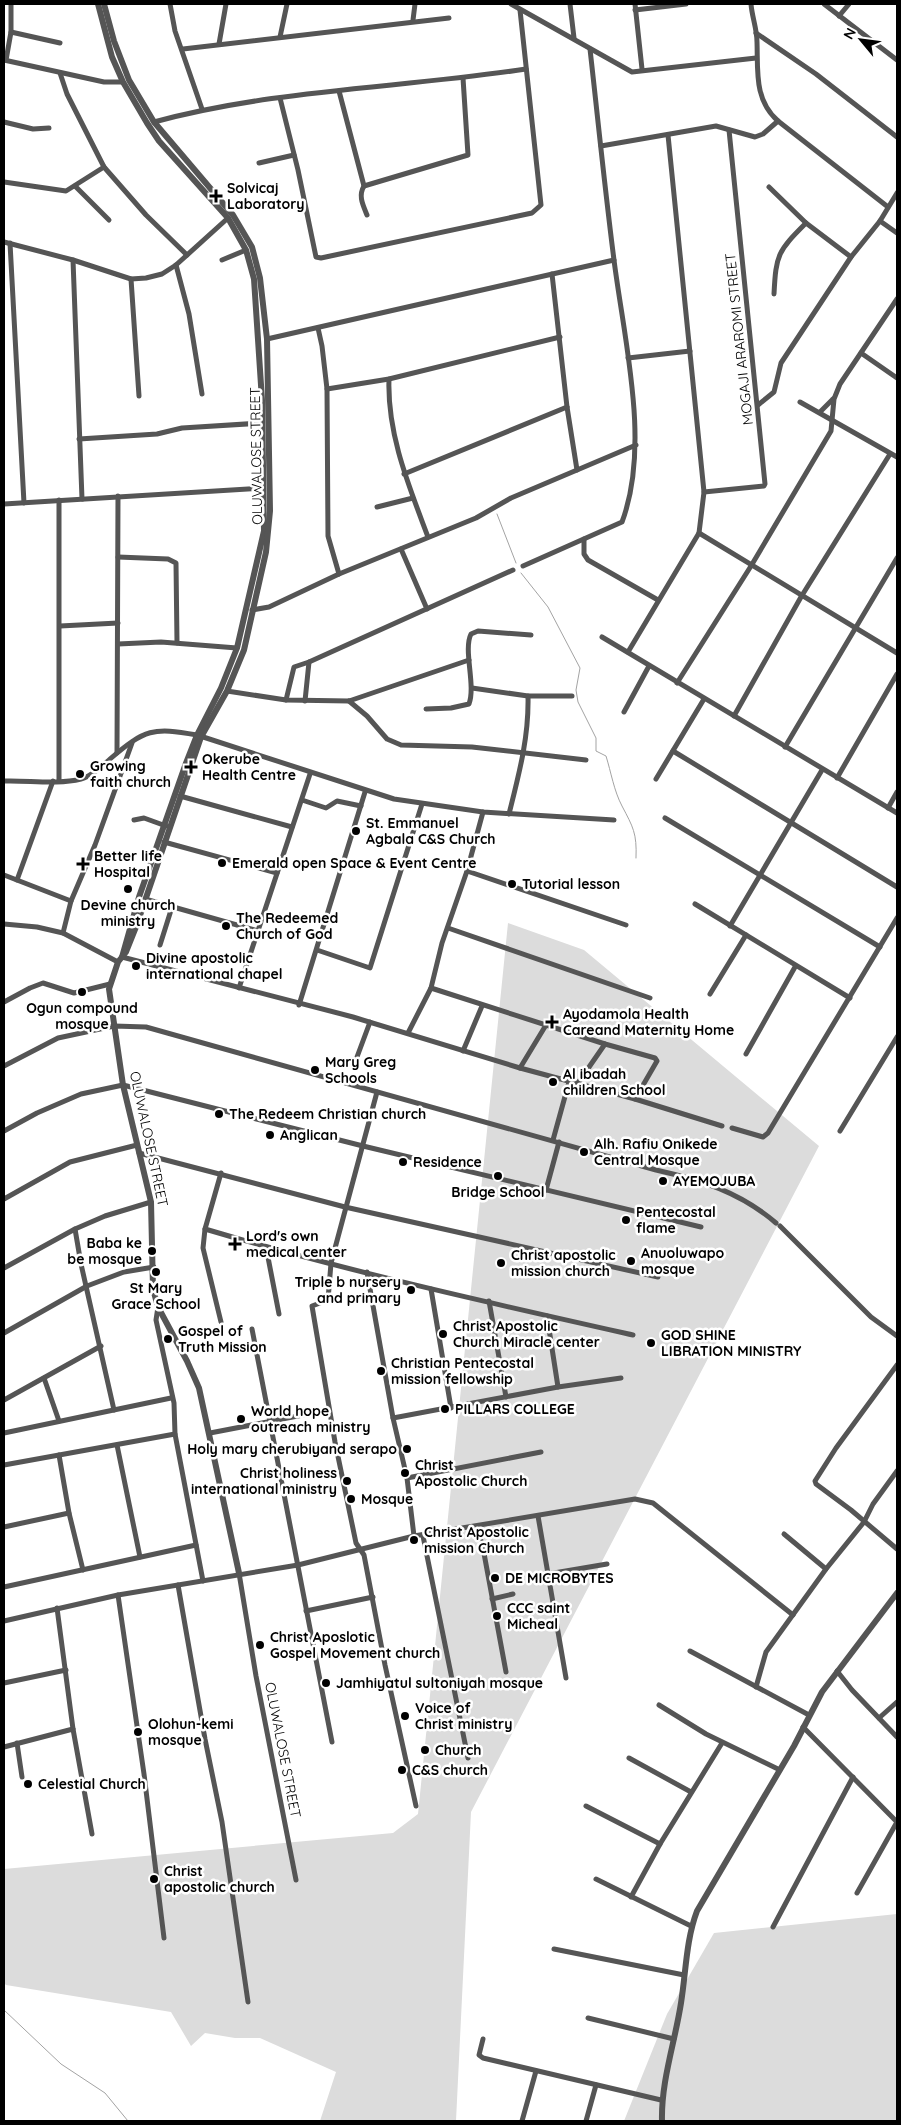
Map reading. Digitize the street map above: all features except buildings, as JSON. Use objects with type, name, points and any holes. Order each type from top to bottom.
[{"type":"street","points":[[11,4],[11,32],[5,60],[104,82],[123,82]]},
{"type":"street","name":"OLUWALOSE STREET","points":[[98,4],[112,57],[123,82],[159,141],[228,218],[246,250],[254,279],[262,423],[266,442],[263,488],[264,531],[237,648],[199,736],[126,952],[120,960]]},
{"type":"street","name":"OLUWALOSE STREET","points":[[104,4],[112,34],[129,80],[154,122],[232,215],[252,247],[260,278],[267,339],[266,442],[269,532],[244,650],[227,691],[199,736],[180,796],[139,897],[109,989],[123,1085],[151,1202],[154,1289],[158,1307],[193,1374],[210,1433],[239,1573],[256,1676],[296,1880]]},
{"type":"street","points":[[170,4],[175,31],[183,49],[202,108]]},
{"type":"street","points":[[219,44],[226,4]]},
{"type":"street","points":[[280,37],[286,4]]},
{"type":"street","points":[[413,20],[415,4]]},
{"type":"street","points":[[511,4],[632,72],[642,69],[756,58]]},
{"type":"street","points":[[570,4],[574,38]]},
{"type":"street","points":[[642,69],[635,7],[686,4]]},
{"type":"street","points":[[751,4],[756,32],[756,58],[760,88],[765,108],[778,121],[888,208]]},
{"type":"street","points":[[824,4],[897,60]]},
{"type":"street","points":[[839,16],[849,4]]},
{"type":"street","points":[[280,98],[316,257],[318,258],[532,213],[541,205],[520,10]]},
{"type":"street","points":[[183,49],[413,20],[450,18]]},
{"type":"street","points":[[11,32],[60,43]]},
{"type":"street","points":[[756,32],[816,74],[897,137]]},
{"type":"street","points":[[523,566],[622,522],[632,482],[636,445],[628,358],[614,260],[590,50]]},
{"type":"street","points":[[154,122],[202,108],[464,78],[526,69]]},
{"type":"street","points":[[60,73],[67,94],[104,167],[146,215],[187,255]]},
{"type":"street","points":[[364,186],[468,155],[464,78]]},
{"type":"street","points":[[339,91],[364,186],[361,192],[367,215]]},
{"type":"street","points":[[601,146],[716,126],[755,138],[763,134],[778,121]]},
{"type":"street","points":[[4,122],[33,129],[49,128]]},
{"type":"street","name":"MOGAJI ARAROMI STREET","points":[[704,492],[764,486],[766,484],[729,130]]},
{"type":"street","points":[[628,652],[699,533],[704,492],[668,135]]},
{"type":"street","points":[[259,163],[294,155]]},
{"type":"street","points":[[4,182],[62,191],[75,186],[104,167]]},
{"type":"street","points":[[75,186],[109,220]]},
{"type":"street","points":[[769,187],[806,222],[851,257]]},
{"type":"street","points":[[758,405],[774,392],[781,363],[851,257],[880,221],[897,193]]},
{"type":"street","points":[[4,242],[73,260],[131,279],[154,276],[176,265],[228,218]]},
{"type":"street","points":[[880,221],[897,234]]},
{"type":"street","points":[[774,294],[775,262],[778,254],[783,246],[806,222]]},
{"type":"street","points":[[10,243],[24,503]]},
{"type":"street","points":[[222,260],[246,250]]},
{"type":"street","points":[[73,260],[82,499]]},
{"type":"street","points":[[267,339],[614,260]]},
{"type":"street","points":[[176,265],[190,314],[202,394]]},
{"type":"street","points":[[552,274],[567,407],[577,470]]},
{"type":"street","points":[[131,279],[139,396]]},
{"type":"street","points":[[677,683],[751,566],[831,431],[834,422],[834,399],[840,384],[896,303]]},
{"type":"street","points":[[318,328],[327,389],[328,536],[339,574]]},
{"type":"street","points":[[327,389],[389,379],[560,337]]},
{"type":"street","points":[[628,358],[690,351]]},
{"type":"street","points":[[860,354],[897,378]]},
{"type":"street","points":[[389,379],[390,411],[404,474],[428,537]]},
{"type":"street","points":[[820,412],[834,399]]},
{"type":"street","points":[[800,402],[897,457]]},
{"type":"street","points":[[404,474],[567,407]]},
{"type":"street","points":[[79,439],[157,434],[182,428],[262,423]]},
{"type":"street","points":[[252,610],[269,607],[339,574],[476,518],[511,498],[636,445]]},
{"type":"street","points":[[734,716],[802,597],[890,454]]},
{"type":"street","points":[[4,504],[263,488]]},
{"type":"street","points":[[117,753],[118,496]]},
{"type":"street","points":[[377,506],[413,498]]},
{"type":"street","points":[[17,880],[56,780],[60,626],[59,500]]},
{"type":"street","points":[[699,533],[897,653]]},
{"type":"street","points":[[584,539],[584,554],[588,560],[658,600]]},
{"type":"street","points":[[401,549],[427,609]]},
{"type":"street","points":[[118,557],[168,559],[176,563],[178,643]]},
{"type":"street","points":[[786,746],[897,558]]},
{"type":"street","points":[[286,700],[292,669],[513,570]]},
{"type":"street","points":[[60,626],[118,623]]},
{"type":"street","points":[[426,709],[467,705],[471,701],[470,635],[478,631],[531,635]]},
{"type":"street","points":[[602,637],[897,813]]},
{"type":"street","points":[[118,644],[178,643],[237,648]]},
{"type":"street","points":[[227,691],[286,700],[349,701],[469,660]]},
{"type":"street","points":[[305,701],[309,662]]},
{"type":"street","points":[[624,712],[649,666]]},
{"type":"street","points":[[837,778],[897,674]]},
{"type":"street","points":[[472,688],[528,696],[572,696]]},
{"type":"street","points":[[509,814],[529,724],[528,696]]},
{"type":"street","points":[[656,780],[704,699]]},
{"type":"street","points":[[349,701],[367,716],[387,739],[401,745],[472,748],[586,760]]},
{"type":"street","points":[[4,781],[80,779],[88,776],[145,734],[160,730],[199,736],[365,792],[422,804],[483,812],[614,820]]},
{"type":"street","points":[[63,933],[71,901],[96,845],[132,743]]},
{"type":"street","points":[[673,751],[897,886]]},
{"type":"street","points":[[730,926],[822,770]]},
{"type":"street","points":[[239,988],[310,774]]},
{"type":"street","points":[[299,1004],[365,792]]},
{"type":"street","points":[[888,808],[897,792]]},
{"type":"street","points":[[180,796],[292,826]]},
{"type":"street","points":[[302,800],[326,808],[337,801],[361,806]]},
{"type":"street","points":[[317,950],[370,968],[422,804]]},
{"type":"street","points":[[408,1033],[431,988],[483,812]]},
{"type":"street","points":[[134,820],[144,818],[167,826]]},
{"type":"street","points":[[665,818],[880,947]]},
{"type":"street","points":[[164,842],[277,873]]},
{"type":"street","points":[[467,871],[626,925]]},
{"type":"street","points":[[4,875],[71,901]]},
{"type":"street","points":[[145,898],[258,931]]},
{"type":"street","points":[[695,904],[795,967],[850,998]]},
{"type":"street","points":[[160,945],[172,907]]},
{"type":"street","points":[[732,1128],[762,1137],[768,1133],[897,918]]},
{"type":"street","points":[[4,924],[37,927],[63,933],[120,960],[370,1022],[520,1068],[635,1099],[722,1126]]},
{"type":"street","points":[[448,928],[650,998]]},
{"type":"street","points":[[710,994],[746,936]]},
{"type":"street","points":[[746,1054],[795,967]]},
{"type":"street","points":[[4,1002],[30,988],[43,984],[74,993],[110,984]]},
{"type":"street","points":[[431,988],[482,1006],[657,1059],[635,1099]]},
{"type":"street","points":[[463,1051],[482,1006]]},
{"type":"street","points":[[357,1057],[370,1022]]},
{"type":"street","points":[[520,1068],[546,1025]]},
{"type":"street","points":[[4,1066],[58,1038],[114,1026],[146,1027],[704,1181],[762,1211],[778,1224],[871,1317],[897,1336]]},
{"type":"street","points":[[840,1131],[897,1037]]},
{"type":"street","points":[[578,1083],[605,1044]]},
{"type":"street","points":[[546,1190],[569,1082]]},
{"type":"street","points":[[4,1131],[37,1113],[81,1094],[123,1085],[363,1146],[701,1227]]},
{"type":"street","points":[[377,1092],[345,1207],[332,1263],[328,1300],[312,1306],[329,1410],[356,1543],[364,1555],[387,1675],[416,1806]]},
{"type":"street","points":[[4,1199],[70,1162],[137,1145]]},
{"type":"street","points":[[139,1153],[345,1207],[658,1277]]},
{"type":"street","points":[[221,1173],[205,1229],[204,1248],[221,1322]]},
{"type":"street","points":[[4,1268],[75,1229],[105,1216],[151,1202]]},
{"type":"street","points":[[75,1229],[114,1410]]},
{"type":"street","points":[[205,1229],[266,1247],[431,1289],[633,1335]]},
{"type":"street","points":[[266,1247],[279,1314]]},
{"type":"street","points":[[4,1333],[87,1286],[124,1272],[154,1267]]},
{"type":"street","points":[[367,1272],[393,1418],[406,1478],[414,1536]]},
{"type":"street","points":[[431,1289],[451,1408]]},
{"type":"street","points":[[489,1301],[506,1397]]},
{"type":"street","points":[[158,1307],[156,1320],[175,1411],[175,1434],[203,1581]]},
{"type":"street","points":[[548,1316],[558,1387]]},
{"type":"street","points":[[252,1329],[332,1742]]},
{"type":"street","points":[[4,1400],[101,1346]]},
{"type":"street","points":[[897,1365],[816,1478],[816,1484],[851,1510],[897,1549]]},
{"type":"street","points":[[44,1378],[59,1421]]},
{"type":"street","points":[[393,1418],[558,1387],[621,1378]]},
{"type":"street","points":[[4,1433],[171,1398]]},
{"type":"street","points":[[210,1433],[329,1410]]},
{"type":"street","points":[[4,1465],[175,1434]]},
{"type":"street","points":[[117,1445],[140,1557]]},
{"type":"street","points":[[406,1478],[541,1452]]},
{"type":"street","points":[[59,1456],[69,1513],[83,1570]]},
{"type":"street","points":[[756,1687],[766,1652],[826,1569],[864,1522],[873,1504],[897,1471]]},
{"type":"street","points":[[4,1621],[118,1595],[239,1573],[248,1575],[298,1565],[414,1536],[477,1527],[618,1501],[645,1500],[653,1503],[793,1616]]},
{"type":"street","points":[[4,1527],[69,1513]]},
{"type":"street","points":[[538,1516],[566,1678]]},
{"type":"street","points":[[477,1527],[506,1672]]},
{"type":"street","points":[[784,1534],[826,1569]]},
{"type":"street","points":[[423,1536],[468,1758]]},
{"type":"street","points":[[4,1587],[196,1545]]},
{"type":"street","points":[[548,1574],[607,1564]]},
{"type":"street","points":[[178,1585],[205,1739],[222,1822],[248,2002]]},
{"type":"street","points":[[662,2121],[661,2100],[674,2039],[691,1926],[697,1911],[780,1770],[809,1715],[837,1671],[897,1593]]},
{"type":"street","points":[[492,1599],[513,1594]]},
{"type":"street","points":[[118,1595],[164,1938]]},
{"type":"street","points":[[306,1612],[372,1597]]},
{"type":"street","points":[[57,1608],[73,1729],[92,1834]]},
{"type":"street","points":[[690,1651],[809,1715]]},
{"type":"street","points":[[4,1683],[66,1670]]},
{"type":"street","points":[[837,1671],[897,1737]]},
{"type":"street","points":[[878,1718],[897,1702]]},
{"type":"street","points":[[659,1705],[722,1743],[780,1770]]},
{"type":"street","points":[[804,1727],[897,1822],[858,1893]]},
{"type":"street","points":[[4,1747],[73,1729]]},
{"type":"street","points":[[17,1743],[22,1777]]},
{"type":"street","points":[[631,1898],[660,1844],[722,1743]]},
{"type":"street","points":[[629,1758],[691,1792]]},
{"type":"street","points":[[773,1927],[853,1777]]},
{"type":"street","points":[[586,1806],[660,1844]]},
{"type":"street","points":[[596,1879],[631,1898],[691,1926]]},
{"type":"street","points":[[554,1948],[684,1975]]},
{"type":"street","points":[[588,2018],[674,2039]]},
{"type":"street","points":[[483,2039],[480,2057],[661,2100]]},
{"type":"street","points":[[522,2121],[536,2071]]},
{"type":"street","points":[[586,2121],[596,2085]]},
{"type":"shaded area","points":[[508,923],[584,950],[819,1146],[471,1812],[456,2121],[320,2121],[336,2072],[260,2038],[235,2038],[205,2033],[191,2046],[171,2012],[6,1985],[4,1983],[4,1869],[393,1833],[418,1814]]},
{"type":"shaded area","points":[[897,1914],[897,2121],[624,2121],[667,2014],[714,1933]]},
{"type":"waterway","points":[[497,514],[516,563]]},
{"type":"waterway","points":[[521,573],[548,607],[580,668],[576,690],[578,702],[596,738],[596,751],[606,756],[619,800],[634,830],[636,858]]},
{"type":"waterway","points":[[4,2010],[61,2064],[105,2093],[128,2121]]},
{"type":"place","name":"Solvicaj Laboratory","points":[[216,196]]},
{"type":"place","name":"Okerube Health Centre","points":[[191,767]]},
{"type":"place","name":"Growing faith church","points":[[80,774]]},
{"type":"place","name":"St. Emmanuel Agbala C&S Church","points":[[356,831]]},
{"type":"place","name":"Emerald open Space & Event Centre","points":[[222,863]]},
{"type":"place","name":"Better life Hospital","points":[[83,864]]},
{"type":"place","name":"Tutorial lesson","points":[[512,884]]},
{"type":"place","name":"Devine church ministry","points":[[128,889]]},
{"type":"place","name":"The Redeemed Church of God","points":[[226,926]]},
{"type":"place","name":"Divine apostolic international chapel","points":[[136,966]]},
{"type":"place","name":"Ogun compound mosque","points":[[82,992]]},
{"type":"place","name":"Ayodamola Health Careand Maternity Home","points":[[552,1022]]},
{"type":"place","name":"Mary Greg Schools","points":[[315,1070]]},
{"type":"place","name":"Al ibadah children School","points":[[553,1082]]},
{"type":"place","name":"The Redeem Christian church","points":[[219,1114]]},
{"type":"place","name":"Anglican","points":[[270,1135]]},
{"type":"place","name":"Alh. Rafiu Onikede Central Mosque","points":[[584,1152]]},
{"type":"place","name":"Residence","points":[[403,1162]]},
{"type":"place","name":"Bridge School","points":[[498,1176]]},
{"type":"place","name":"AYEMOJUBA","points":[[663,1181]]},
{"type":"place","name":"Pentecostal flame","points":[[626,1220]]},
{"type":"place","name":"Lord's own medical center","points":[[235,1244]]},
{"type":"place","name":"Baba ke be mosque","points":[[152,1251]]},
{"type":"place","name":"Anuoluwapo mosque","points":[[631,1261]]},
{"type":"place","name":"Christ apostolic mission church","points":[[501,1263]]},
{"type":"place","name":"St Mary Grace School","points":[[156,1272]]},
{"type":"place","name":"Triple b nursery and primary","points":[[411,1290]]},
{"type":"place","name":"Christ Apostolic Church Miracle center","points":[[443,1334]]},
{"type":"place","name":"Gospel of Truth Mission","points":[[168,1339]]},
{"type":"place","name":"GOD SHINE LIBRATION MINISTRY","points":[[651,1343]]},
{"type":"place","name":"Christian Pentecostal mission fellowship","points":[[381,1371]]},
{"type":"place","name":"PILLARS COLLEGE","points":[[445,1409]]},
{"type":"place","name":"World hope outreach ministry","points":[[241,1419]]},
{"type":"place","name":"Holy mary cherubiyand serapo","points":[[407,1449]]},
{"type":"place","name":"Christ Apostolic Church","points":[[405,1473]]},
{"type":"place","name":"Christ holiness international ministry","points":[[347,1481]]},
{"type":"place","name":"Mosque","points":[[351,1499]]},
{"type":"place","name":"Christ Apostolic mission Church","points":[[414,1540]]},
{"type":"place","name":"DE MICROBYTES","points":[[495,1578]]},
{"type":"place","name":"CCC saint Micheal","points":[[497,1616]]},
{"type":"place","name":"Christ Aposlotic Gospel Movement church","points":[[260,1645]]},
{"type":"place","name":"Jamhiyatul sultoniyah mosque","points":[[326,1683]]},
{"type":"place","name":"Voice of Christ ministry","points":[[405,1716]]},
{"type":"place","name":"Olohun-kemi mosque","points":[[138,1732]]},
{"type":"place","name":"Church","points":[[425,1750]]},
{"type":"place","name":"C&S church","points":[[402,1770]]},
{"type":"place","name":"Celestial Church","points":[[28,1784]]},
{"type":"place","name":"Christ apostolic church","points":[[154,1879]]}]
